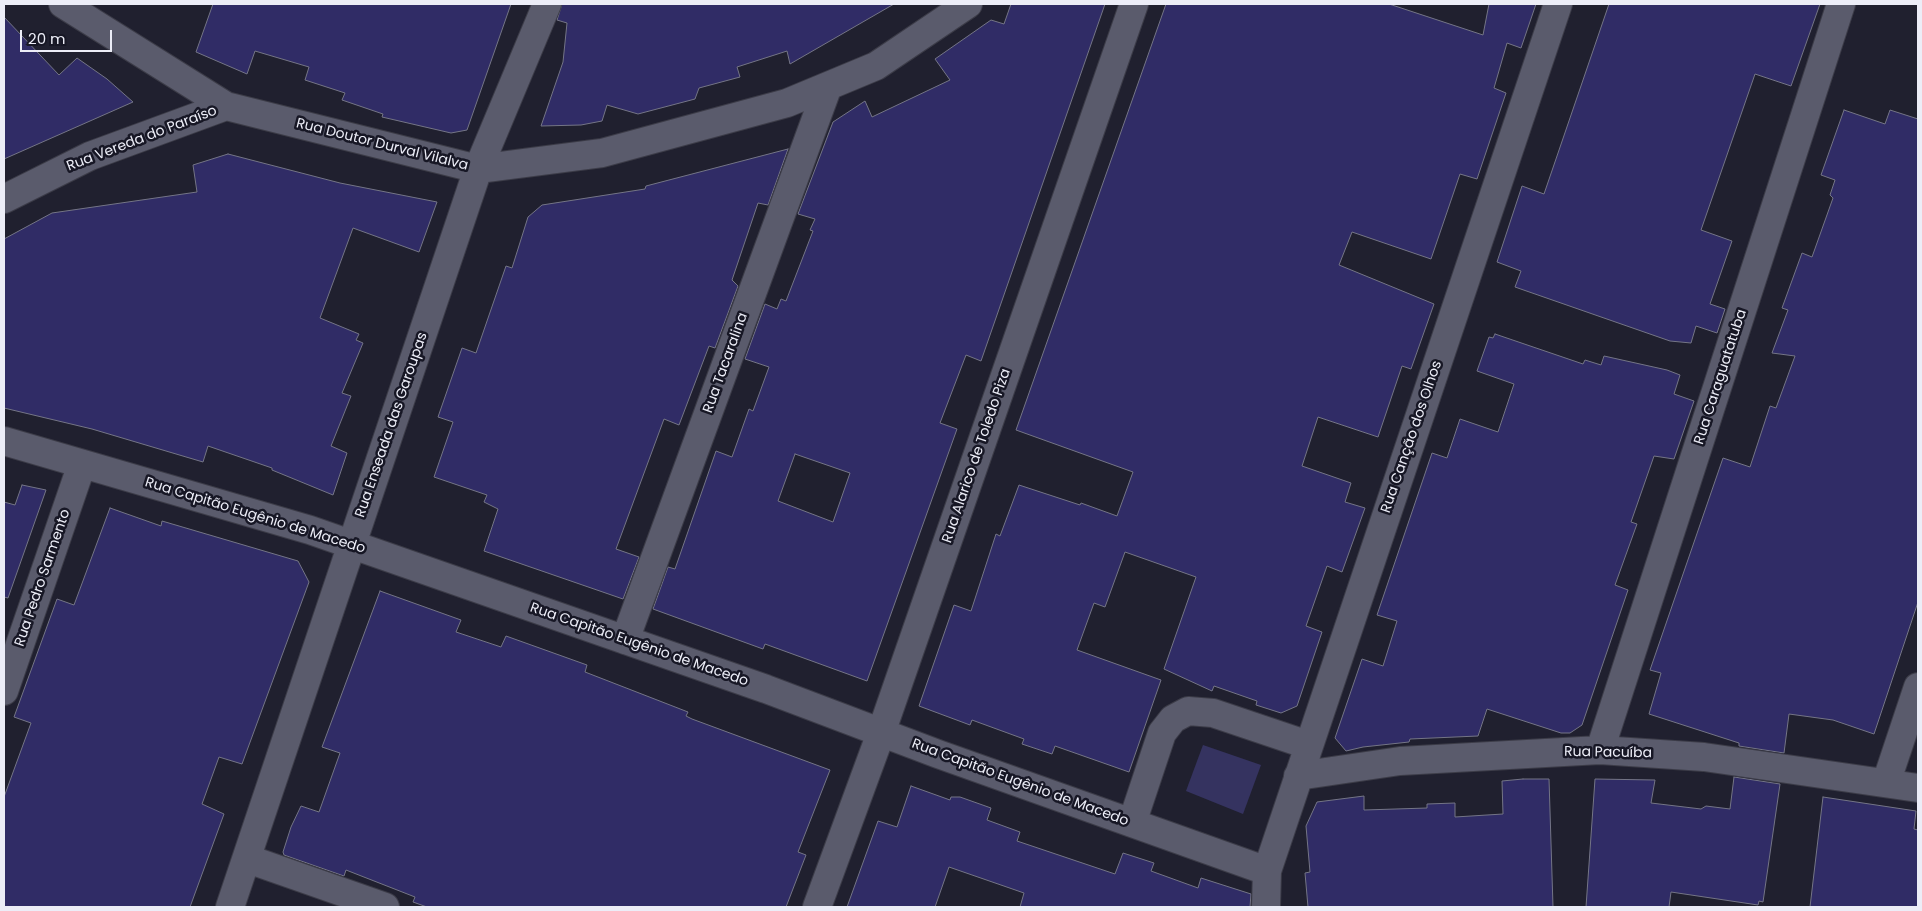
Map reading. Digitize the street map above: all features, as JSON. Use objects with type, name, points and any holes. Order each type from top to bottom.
[{"type":"street","name":"Rua Doutor Durval Vilalva","points":[[63,4],[226,106],[478,170],[602,153],[787,103],[876,66],[968,4]]},
{"type":"street","name":"Rua Enseada das Garoupas","points":[[230,907],[248,859],[351,545],[478,170],[547,4]]},
{"type":"street","name":"Rua Alarico de Toledo Piza","points":[[818,907],[881,733],[1134,4]]},
{"type":"street","name":"Rua Canção dos Olhos","points":[[1266,907],[1267,871],[1558,4]]},
{"type":"street","name":"Rua Caraguatatuba","points":[[1600,750],[1841,4]]},
{"type":"street","name":"Rua Tacaralina","points":[[625,640],[828,86]]},
{"type":"street","name":"Rua Vereda do Paraíso","points":[[4,199],[90,156],[226,106]]},
{"type":"street","name":"Rua Capitão Eugênio de Macedo","points":[[4,441],[310,530],[766,689],[881,733],[1267,871]]},
{"type":"street","name":"Rua Pedro Sarmento","points":[[4,691],[82,464]]},
{"type":"street","points":[[1886,783],[1918,687]]},
{"type":"street","points":[[1132,823],[1162,733],[1173,718],[1188,711],[1212,713],[1308,745]]},
{"type":"street","name":"Rua Pacuíba","points":[[1298,776],[1400,761],[1600,750],[1704,757],[1918,788]]},
{"type":"street","points":[[248,859],[385,907]]},
{"type":"shaded area","points":[[1203,745],[1261,765],[1243,814],[1186,791]]},
{"type":"building","points":[[213,4],[511,4],[467,130],[451,133],[382,117],[383,114],[342,100],[345,93],[305,80],[309,67],[255,51],[247,74],[196,52]]},
{"type":"building","points":[[562,4],[894,4],[790,64],[787,51],[737,67],[740,77],[699,88],[695,99],[638,114],[607,105],[602,121],[581,125],[541,126],[563,62],[567,23],[557,20]]},
{"type":"building","points":[[1011,4],[1105,4],[981,361],[966,355],[940,423],[957,429],[867,681],[765,644],[763,649],[653,609],[668,567],[675,569],[716,451],[732,457],[749,409],[753,411],[769,367],[745,359],[765,304],[777,309],[781,299],[786,301],[813,231],[810,230],[815,219],[798,214],[833,122],[865,101],[872,117],[950,80],[935,59],[991,20],[1004,24]],"holes":[[[795,454],[850,473],[833,522],[778,501]]]},
{"type":"building","points":[[1166,4],[1389,4],[1483,35],[1489,4],[1536,4],[1521,48],[1507,43],[1494,88],[1506,93],[1477,179],[1460,174],[1431,259],[1352,232],[1339,265],[1434,304],[1411,369],[1402,366],[1378,437],[1318,417],[1302,466],[1351,483],[1345,502],[1365,508],[1342,572],[1327,566],[1306,626],[1322,632],[1297,706],[1281,713],[1256,705],[1257,701],[1214,686],[1212,691],[1164,669],[1196,577],[1125,552],[1105,607],[1094,603],[1077,650],[1161,680],[1129,772],[1055,746],[1052,754],[1022,744],[1024,739],[972,720],[970,725],[919,706],[954,605],[971,611],[996,534],[1000,536],[1019,485],[1080,505],[1081,503],[1117,516],[1133,472],[1016,430]]},
{"type":"building","points":[[1609,4],[1820,4],[1791,86],[1755,74],[1701,230],[1732,241],[1710,304],[1725,309],[1717,333],[1696,326],[1691,343],[1670,341],[1515,287],[1521,271],[1497,262],[1522,186],[1544,194]]},
{"type":"building","points":[[4,17],[59,75],[77,58],[107,79],[133,102],[4,159]]},
{"type":"building","points":[[1844,110],[1885,124],[1890,110],[1918,119],[1918,602],[1874,734],[1833,720],[1789,714],[1784,753],[1739,746],[1739,743],[1649,714],[1661,673],[1650,670],[1723,458],[1750,467],[1770,406],[1776,408],[1795,356],[1772,353],[1788,310],[1782,308],[1802,253],[1812,257],[1833,198],[1830,195],[1835,180],[1821,175]]},
{"type":"building","points":[[788,149],[768,205],[758,203],[732,280],[738,286],[715,348],[709,346],[679,425],[664,419],[616,549],[639,557],[623,599],[484,551],[498,509],[484,502],[487,495],[434,477],[453,422],[438,417],[462,348],[476,353],[506,266],[512,268],[528,217],[542,205],[645,189],[646,186]]},
{"type":"building","points":[[228,154],[340,183],[437,202],[419,252],[353,228],[320,318],[359,334],[356,340],[363,343],[342,393],[351,396],[331,446],[347,453],[333,495],[272,470],[272,468],[208,446],[203,462],[92,429],[4,408],[4,239],[52,213],[197,192],[193,165]]},
{"type":"building","points":[[1495,334],[1583,364],[1585,360],[1601,365],[1604,356],[1667,370],[1680,375],[1674,394],[1694,401],[1674,459],[1654,456],[1631,522],[1637,524],[1615,585],[1628,590],[1582,725],[1570,733],[1561,733],[1487,709],[1478,736],[1410,739],[1409,742],[1363,747],[1346,751],[1335,738],[1362,659],[1383,666],[1397,621],[1377,615],[1432,453],[1447,458],[1460,419],[1498,432],[1514,384],[1477,371],[1489,337],[1493,338]]},
{"type":"building","points":[[22,485],[46,490],[8,598],[4,597],[4,502],[15,505]]},
{"type":"building","points":[[110,508],[161,526],[162,521],[298,561],[309,582],[242,764],[219,757],[202,804],[224,814],[190,907],[4,907],[4,797],[31,723],[14,717],[57,599],[74,605]]},
{"type":"building","points":[[380,591],[461,620],[456,632],[501,647],[506,636],[587,665],[585,672],[688,712],[686,716],[692,719],[830,770],[798,852],[806,855],[786,907],[427,907],[413,902],[415,897],[346,870],[344,876],[284,855],[283,852],[291,827],[301,806],[319,812],[340,753],[322,747]]},
{"type":"building","points":[[1734,777],[1780,784],[1763,902],[1759,901],[1758,905],[1671,892],[1669,907],[1586,907],[1595,779],[1655,780],[1651,803],[1701,809],[1706,806],[1730,809]]},
{"type":"building","points":[[1549,779],[1553,907],[1308,907],[1305,873],[1310,872],[1306,826],[1317,802],[1364,796],[1364,810],[1427,808],[1427,804],[1455,803],[1455,817],[1503,814],[1502,781]]},
{"type":"building","points":[[911,786],[950,800],[951,797],[960,797],[991,808],[987,820],[1020,832],[1017,841],[1115,874],[1123,853],[1154,863],[1151,871],[1198,888],[1201,878],[1251,894],[1250,907],[1020,907],[1024,893],[949,867],[935,907],[847,907],[878,821],[897,827]]},
{"type":"building","points":[[1823,797],[1916,811],[1914,829],[1918,830],[1918,907],[1810,907]]}]
